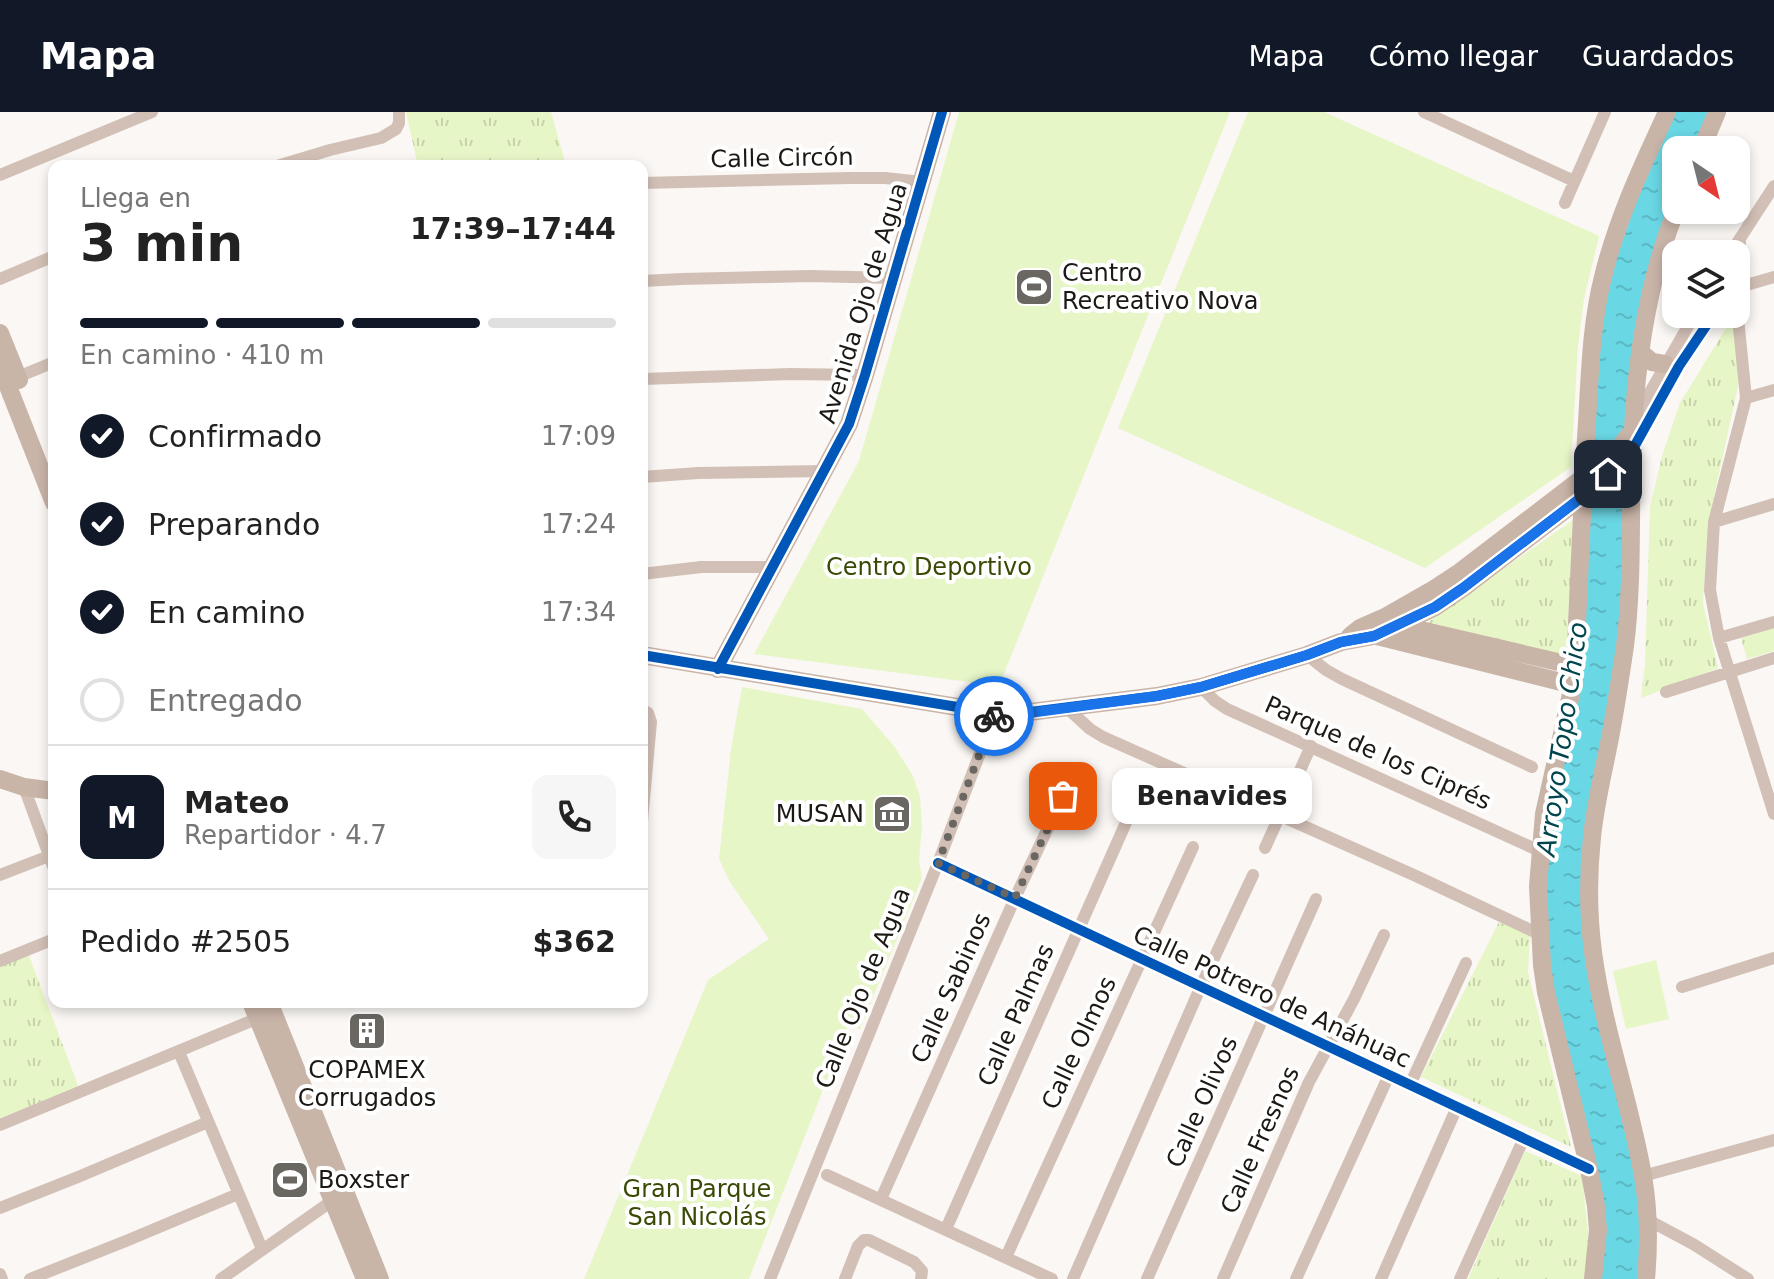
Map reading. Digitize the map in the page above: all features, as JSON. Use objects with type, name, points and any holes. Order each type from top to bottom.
[{"type":"street","points":[[0,175],[152,112]]},
{"type":"street","points":[[297,160],[381,138],[396,129],[399,112]]},
{"type":"street","name":"Avenida Ojo de Agua","points":[[718,669],[849,424],[942,112]]},
{"type":"street","points":[[1424,112],[1574,181]]},
{"type":"street","points":[[1565,203],[1605,112]]},
{"type":"street","points":[[1593,1279],[1598,1230],[1589,1169],[1546,992],[1538,886],[1544,814],[1575,666],[1588,483],[1594,323],[1612,243],[1630,193],[1667,112]]},
{"type":"street","points":[[1707,136],[1717,112]]},
{"type":"street","name":"Calle Circón","points":[[648,183],[850,178],[922,182]]},
{"type":"street","points":[[1738,240],[1774,186]]},
{"type":"street","points":[[1646,1279],[1649,1252],[1643,1176],[1601,998],[1593,951],[1589,875],[1599,792],[1625,644],[1632,514],[1627,447],[1641,336],[1671,224]]},
{"type":"street","points":[[1740,236],[1740,240]]},
{"type":"street","points":[[0,279],[48,259]]},
{"type":"street","points":[[648,281],[810,276],[894,278]]},
{"type":"street","points":[[1750,284],[1774,277]]},
{"type":"street","points":[[1627,447],[1665,364],[1687,328]]},
{"type":"street","points":[[648,656],[1006,715],[1157,696],[1201,687],[1307,655],[1367,632],[1399,625],[1435,607],[1463,588],[1627,447],[1705,328]]},
{"type":"street","points":[[1739,328],[1746,398],[1714,522],[1710,590],[1729,673],[1768,776],[1774,814]]},
{"type":"street","points":[[0,333],[8,375],[48,466]]},
{"type":"street","points":[[1640,352],[1652,362],[1665,364]]},
{"type":"street","points":[[8,375],[48,364]]},
{"type":"street","points":[[648,379],[865,375]]},
{"type":"street","points":[[1746,398],[1774,390]]},
{"type":"street","points":[[648,477],[824,471]]},
{"type":"street","points":[[1367,632],[1588,483]]},
{"type":"street","points":[[1714,522],[1774,504]]},
{"type":"street","points":[[648,573],[701,567],[771,567]]},
{"type":"street","points":[[1719,638],[1774,622]]},
{"type":"street","points":[[1399,625],[1575,666]]},
{"type":"street","points":[[1367,632],[1573,685]]},
{"type":"street","points":[[1307,655],[1342,679],[1532,767]]},
{"type":"street","points":[[1666,692],[1774,658]]},
{"type":"street","name":"Parque de los Ciprés","points":[[1201,687],[1227,709],[1542,852]]},
{"type":"street","points":[[1067,708],[1103,737],[1541,935]]},
{"type":"street","name":"Calle Ojo de Agua","points":[[770,1279],[995,714]]},
{"type":"street","points":[[648,716],[651,722],[648,755]]},
{"type":"street","points":[[1265,848],[1311,746]]},
{"type":"street","points":[[0,779],[48,790]]},
{"type":"street","points":[[24,787],[48,853]]},
{"type":"street","name":"Calle Sabinos","points":[[881,1199],[1063,796]]},
{"type":"street","name":"Calle Palmas","points":[[946,1229],[1128,818]]},
{"type":"street","name":"Calle Olmos","points":[[1006,1257],[1193,847]]},
{"type":"street","points":[[0,875],[48,856]]},
{"type":"street","name":"Calle Potrero de Anáhuac","points":[[938,863],[1589,1169]]},
{"type":"street","points":[[1073,1279],[1253,875]]},
{"type":"street","name":"Calle Olivos","points":[[1147,1279],[1316,899]]},
{"type":"street","name":"Calle Fresnos","points":[[1223,1279],[1309,1082],[1384,935]]},
{"type":"street","points":[[0,961],[48,941]]},
{"type":"street","points":[[1682,987],[1774,958]]},
{"type":"street","points":[[1410,1085],[1466,963]]},
{"type":"street","points":[[0,1125],[179,1052],[263,1009],[338,1197],[365,1279]]},
{"type":"street","points":[[179,1052],[262,1249]]},
{"type":"street","points":[[1296,1279],[1389,1075]]},
{"type":"street","points":[[1381,1279],[1457,1107]]},
{"type":"street","points":[[0,1208],[208,1122]]},
{"type":"street","points":[[1460,1279],[1524,1138]]},
{"type":"street","points":[[1643,1176],[1774,1140]]},
{"type":"street","points":[[827,1175],[1052,1279]]},
{"type":"street","points":[[30,1279],[238,1194]]},
{"type":"street","points":[[221,1279],[338,1197]]},
{"type":"street","points":[[338,1197],[380,1279]]},
{"type":"street","points":[[1648,1220],[1748,1279]]},
{"type":"street","points":[[845,1279],[858,1246],[864,1240],[875,1242],[920,1272]]},
{"type":"green space","points":[[406,112],[551,112],[564,160],[417,160]]},
{"type":"green space","name":"Centro Recreativo Nova","points":[[959,112],[1230,112],[999,686],[754,654],[859,461]]},
{"type":"green space","points":[[1248,112],[1324,112],[1599,236],[1584,299],[1578,346],[1571,467],[1425,568],[1118,428]]},
{"type":"green space","points":[[1726,328],[1735,328],[1740,377],[1708,524],[1703,603],[1718,668],[1641,698],[1650,507],[1662,456],[1680,403]]},
{"type":"green space","points":[[1573,520],[1566,660],[1421,627]]},
{"type":"green space","points":[[1774,628],[1774,651],[1747,659],[1741,638]]},
{"type":"green space","name":"Gran Parque San Nicolás","points":[[742,687],[862,709],[894,746],[913,776],[920,797],[922,825],[919,861],[922,878],[860,1029],[848,1026],[749,1279],[584,1279],[708,980],[769,939],[730,882],[719,859],[731,749]]},
{"type":"green space","points":[[1499,922],[1530,935],[1528,972],[1571,1147],[1421,1077]]},
{"type":"green space","points":[[28,953],[79,1088],[0,1118],[0,965]]},
{"type":"green space","points":[[1656,960],[1669,1019],[1626,1029],[1613,971]]},
{"type":"green space","points":[[1525,1151],[1582,1176],[1588,1232],[1587,1279],[1468,1279]]},
{"type":"water","points":[[1667,112],[1717,112],[1707,136],[1662,136],[1662,224],[1672,224],[1667,240],[1662,240],[1662,258],[1647,309],[1633,516],[1590,913],[1631,1124],[1646,1279],[1593,1279],[1597,1249],[1538,912],[1573,685],[1594,323]]},
{"type":"cycle path","points":[[718,669],[849,424],[942,112]]},
{"type":"cycle path","points":[[648,656],[1006,715],[1157,696],[1201,687],[1341,642],[1374,636],[1435,607],[1463,588],[1582,497],[1624,460],[1705,328]]},
{"type":"cycle path","points":[[938,863],[1589,1169]]},
{"type":"way so far","points":[[994,716],[938,863],[1015,898],[1063,796]]},
{"type":"place","name":"Centro Recreativo Nova","points":[[1034,287]]},
{"type":"place","name":"Benavides","points":[[1063,796]]},
{"type":"place","name":"MUSAN","points":[[892,814]]},
{"type":"place","name":"COPAMEX Corrugados","points":[[367,1031]]},
{"type":"place","name":"Boxster","points":[[290,1180]]},
{"type":"route","points":[[994,716],[1157,696],[1201,687],[1341,642],[1374,636],[1435,607],[1463,588],[1608,474]]},
{"type":"park label","name":"Centro Deportivo","points":[[929,567]]},
{"type":"water label","name":"Arroyo Topo Chico","points":[[1562,739]]}]
